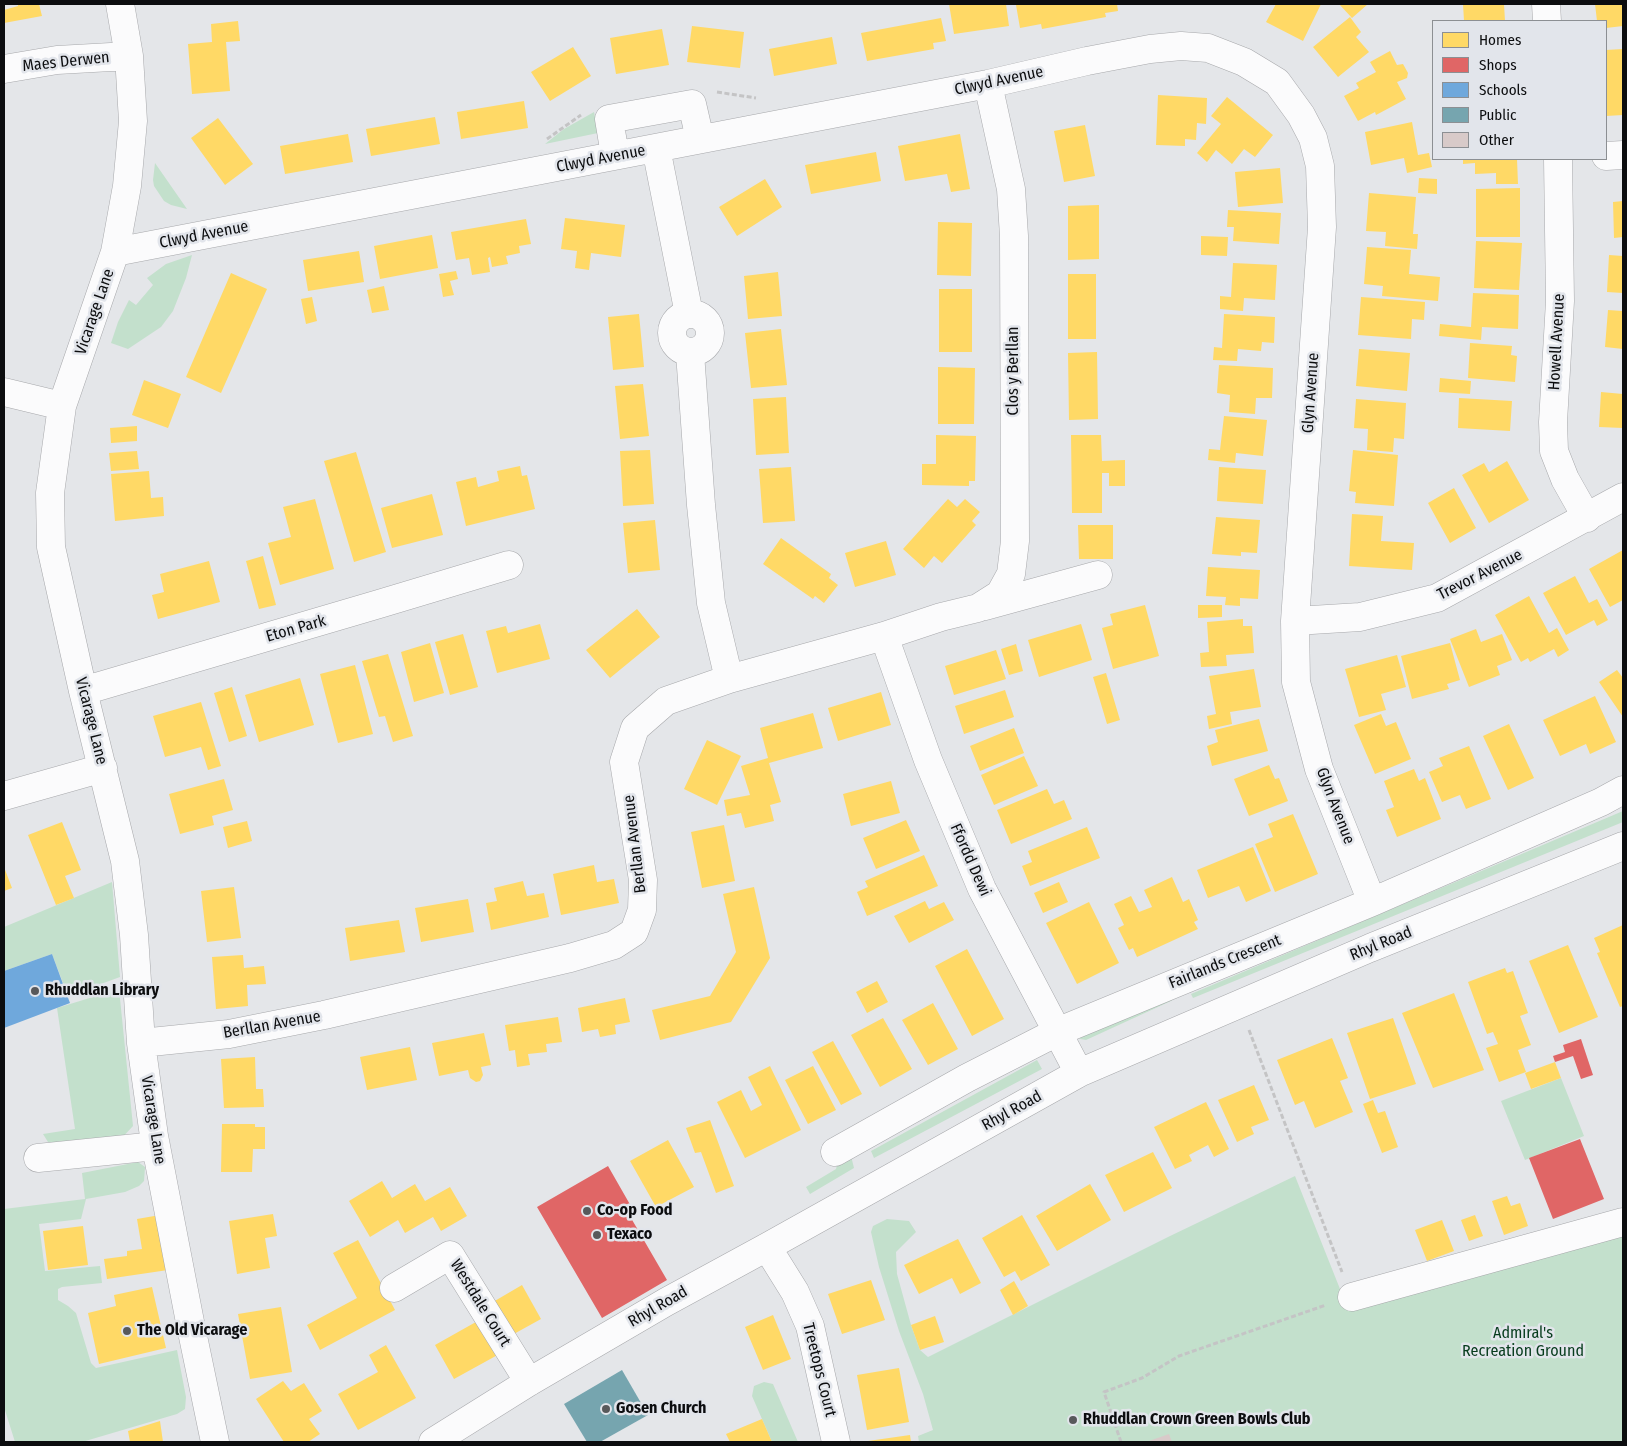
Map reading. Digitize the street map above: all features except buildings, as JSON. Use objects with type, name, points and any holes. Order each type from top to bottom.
[{"type":"street","name":"Vicarage Lane","points":[[120,4],[128,56],[133,121],[127,186],[115,252],[62,406],[50,493],[51,547],[125,862],[134,934],[141,1043],[156,1146],[215,1442]]},
{"type":"street","points":[[1546,4],[1547,20]]},
{"type":"street","name":"Glyn Avenue","points":[[1087,61],[1180,46],[1208,48],[1244,62],[1277,82],[1301,115],[1314,138],[1320,166],[1322,227],[1294,621],[1296,682],[1320,770],[1372,902]]},
{"type":"street","name":"Maes Derwen","points":[[4,69],[57,60],[128,56]]},
{"type":"street","name":"Clwyd Avenue","points":[[115,252],[988,84],[1087,61]]},
{"type":"street","name":"Clos y Berllan","points":[[941,617],[978,608],[1000,594],[1011,574],[1015,541],[1014,236],[1011,189],[988,84]]},
{"type":"street","points":[[615,156],[608,119],[692,104],[700,139]]},
{"type":"street","points":[[656,148],[689,314],[677,319],[671,331],[674,343],[678,348],[690,353],[701,505],[711,603],[729,679]]},
{"type":"street","points":[[1607,156],[1623,155]]},
{"type":"street","name":"Howell Avenue","points":[[1558,160],[1560,301],[1553,422],[1554,451],[1564,479],[1587,518]]},
{"type":"street","points":[[4,392],[62,406]]},
{"type":"street","name":"Trevor Avenue","points":[[1294,621],[1360,617],[1437,598],[1623,497]]},
{"type":"street","name":"Eton Park","points":[[84,691],[508,565]]},
{"type":"street","points":[[978,608],[1098,575]]},
{"type":"street","name":"Berllan Avenue","points":[[141,1043],[229,1034],[324,1015],[570,958],[614,945],[634,932],[642,910],[643,880],[624,762],[635,728],[666,701],[729,679],[884,636],[941,617]]},
{"type":"street","name":"Ffordd Dewi","points":[[884,636],[928,760],[982,889],[1079,1073]]},
{"type":"street","points":[[4,796],[103,768]]},
{"type":"street","name":"Fairlands Crescent","points":[[835,1152],[966,1078],[1057,1032],[1372,902],[1601,802],[1623,790]]},
{"type":"street","name":"Rhyl Road","points":[[433,1442],[529,1382],[666,1302],[1079,1073],[1370,948],[1620,855]]},
{"type":"street","points":[[38,1158],[156,1146]]},
{"type":"street","points":[[1352,1296],[1623,1222]]},
{"type":"street","name":"Treetops Court","points":[[767,1247],[795,1292],[810,1326],[836,1442]]},
{"type":"street","name":"Westdale Court","points":[[394,1288],[450,1254],[529,1382]]},
{"type":"path","points":[[1120,1442],[1104,1392],[1142,1378],[1179,1356],[1352,1296],[1239,1004]]},
{"type":"green space","points":[[594,112],[598,133],[545,144],[564,129]]},
{"type":"green space","points":[[155,163],[187,209],[164,201],[154,186]]},
{"type":"green space","points":[[192,255],[186,278],[173,311],[161,327],[128,349],[111,343],[118,322],[129,300],[136,305],[153,285],[147,278],[166,264]]},
{"type":"green space","points":[[1623,811],[1623,822],[1193,998],[1191,994]]},
{"type":"green space","points":[[112,882],[120,977],[68,996],[52,954],[4,971],[4,927]]},
{"type":"green space","points":[[1188,985],[1171,1001],[1086,1040],[1080,1039],[1081,1033]]},
{"type":"green space","points":[[119,989],[133,1126],[119,1141],[57,1146],[48,1142],[43,1134],[75,1129],[57,1008]]},
{"type":"green space","points":[[1037,1060],[1042,1069],[874,1158],[871,1151]]},
{"type":"green space","points":[[1561,1078],[1584,1136],[1525,1160],[1501,1101]]},
{"type":"green space","points":[[850,1152],[854,1168],[810,1194],[806,1187],[836,1169],[839,1157]]},
{"type":"green space","points":[[138,1162],[145,1167],[144,1181],[139,1186],[125,1192],[86,1199],[81,1219],[39,1224],[45,1271],[100,1266],[102,1283],[58,1289],[58,1300],[76,1313],[91,1363],[96,1368],[177,1350],[186,1397],[185,1409],[177,1414],[82,1442],[15,1442],[4,1407],[4,1209],[85,1199],[82,1173]]},
{"type":"green space","name":"Admiral's Recreation Ground","points":[[1295,1176],[1340,1289],[1623,1216],[1623,1442],[919,1442],[918,1436],[933,1430],[923,1394],[899,1331],[879,1267],[871,1232],[873,1226],[887,1219],[909,1221],[916,1232],[896,1252],[897,1274],[920,1350],[928,1357]]},
{"type":"green space","points":[[764,1382],[773,1384],[798,1442],[772,1442],[752,1396],[754,1386]]},
{"type":"place","name":"Rhuddlan Library","points":[[35,991]]},
{"type":"place","name":"Co-op Food","points":[[587,1211]]},
{"type":"place","name":"Texaco","points":[[597,1235]]},
{"type":"place","name":"The Old Vicarage","points":[[127,1331]]},
{"type":"place","name":"Gosen Church","points":[[606,1409]]},
{"type":"place","name":"Rhuddlan Crown Green Bowls Club","points":[[1073,1420]]}]
